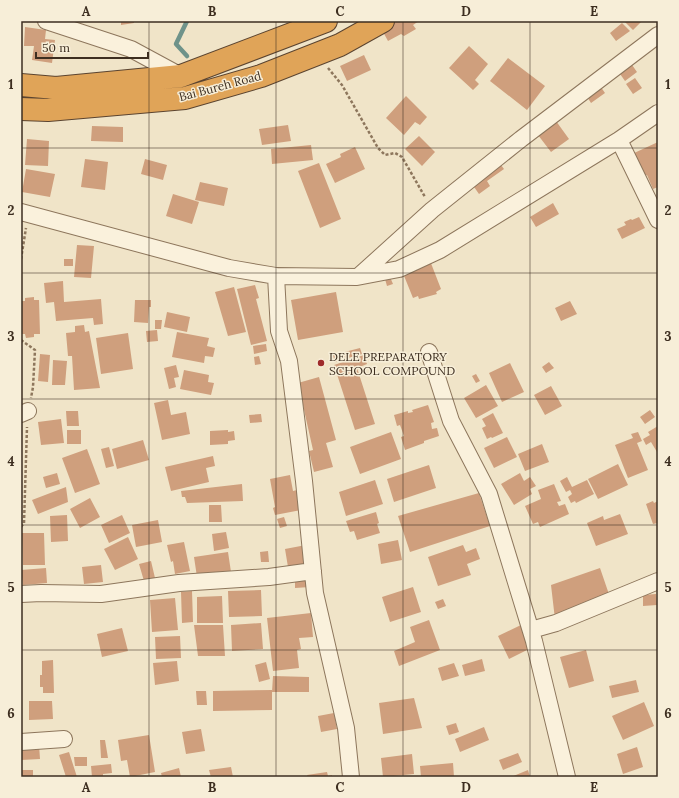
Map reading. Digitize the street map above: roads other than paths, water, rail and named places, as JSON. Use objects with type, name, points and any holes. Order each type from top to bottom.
[{"type":"highway","name":"Bai Bureh Road","points":[[21,85],[56,88],[182,76],[326,21]]},
{"type":"highway","name":"Bai Bureh Road","points":[[21,108],[48,110],[185,98],[261,76],[340,45],[383,21]]},
{"type":"street","points":[[46,21],[131,49],[182,76]]},
{"type":"street","points":[[357,277],[432,210],[521,139],[658,35]]},
{"type":"street","points":[[25,213],[229,268],[276,276],[357,277],[399,268],[440,250],[619,140],[658,113]]},
{"type":"street","points":[[619,140],[658,220]]},
{"type":"street","points":[[276,276],[279,331],[289,361],[304,481],[315,593],[346,728],[351,777]]},
{"type":"street","points":[[429,352],[451,421],[489,494],[531,630],[567,777]]},
{"type":"street","points":[[21,594],[101,594],[180,583],[269,577],[313,571]]},
{"type":"street","points":[[531,630],[556,623],[658,581]]},
{"type":"street","points":[[21,742],[64,739]]},
{"type":"waterway","points":[[187,21],[176,44],[187,56]]},
{"type":"place","name":"DELE PREPARATORY SCHOOL COMPOUND","points":[[321,363]]}]
